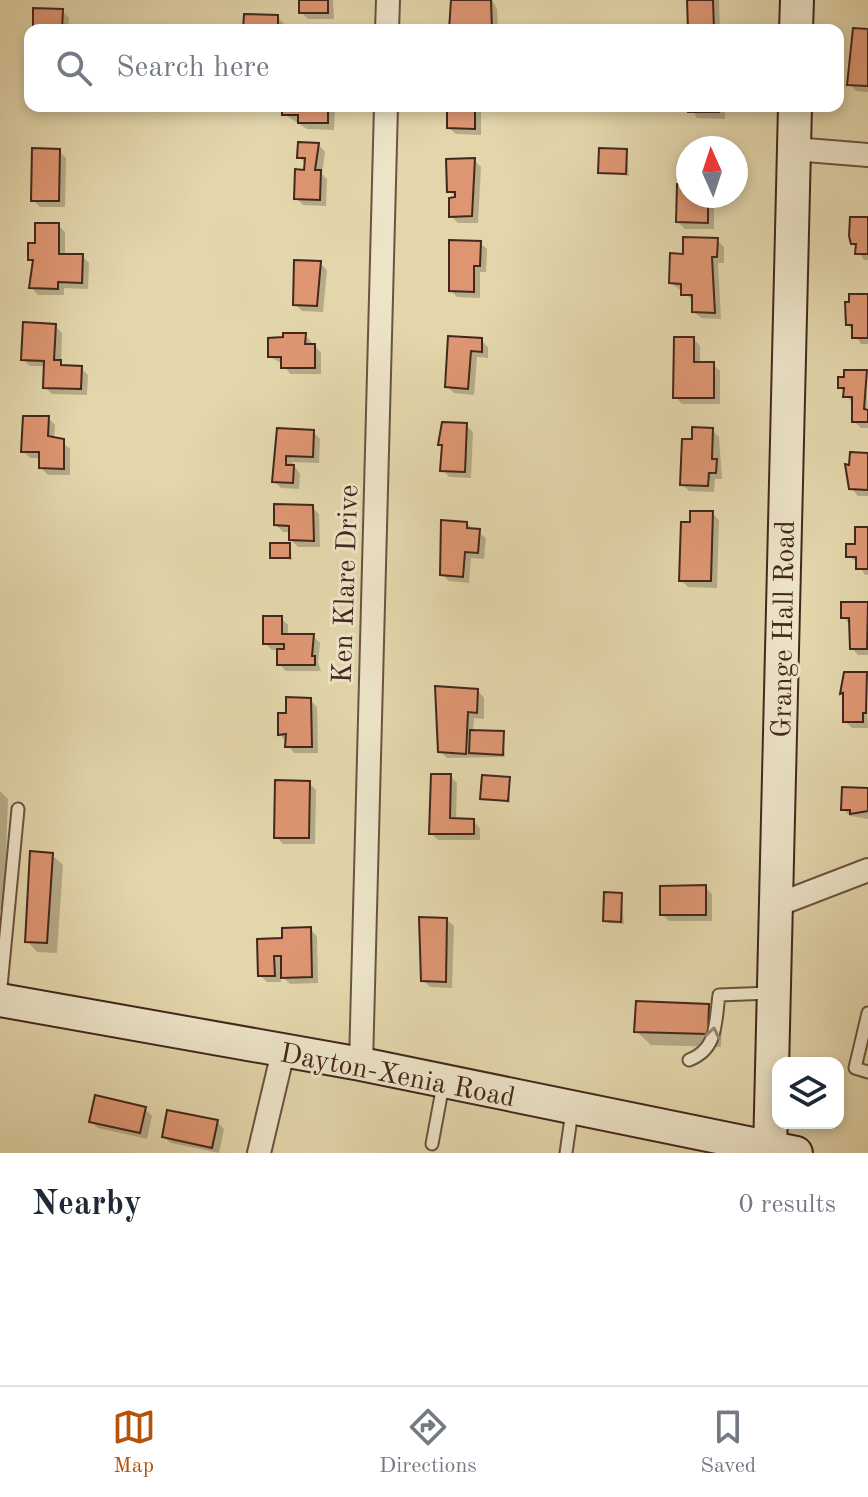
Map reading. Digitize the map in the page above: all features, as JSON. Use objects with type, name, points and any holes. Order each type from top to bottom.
[{"type":"main road","points":[[796,24],[797,0]]},
{"type":"main road","name":"Grange Hall Road","points":[[779,1151],[775,993],[795,112]]},
{"type":"main road","name":"Dayton-Xenia Road","points":[[0,999],[361,1064],[779,1151]]},
{"type":"street","points":[[387,24],[388,0]]},
{"type":"street","name":"Ken Klare Drive","points":[[361,1064],[386,112]]},
{"type":"street","points":[[794,149],[868,155]]},
{"type":"street","points":[[777,905],[868,870]]},
{"type":"street","points":[[259,1153],[283,1052]]},
{"type":"lane","points":[[0,999],[18,809]]},
{"type":"lane","points":[[689,1060],[702,1055],[712,1045],[719,995],[775,993]]},
{"type":"lane","points":[[868,1013],[855,1068],[868,1072]]},
{"type":"lane","points":[[432,1144],[444,1081]]},
{"type":"lane","points":[[566,1153],[573,1107]]},
{"type":"building","points":[[299,0],[328,0],[328,13],[299,13]]},
{"type":"building","points":[[451,0],[491,0],[492,24],[449,24]]},
{"type":"building","points":[[687,0],[713,0],[714,24],[688,24]]},
{"type":"building","points":[[33,8],[63,9],[62,24],[33,24]]},
{"type":"building","points":[[244,14],[278,15],[278,24],[243,24]]},
{"type":"building","points":[[853,28],[868,29],[868,86],[847,85]]},
{"type":"building","points":[[282,112],[328,112],[328,123],[298,123],[298,115],[282,115]]},
{"type":"building","points":[[447,112],[475,112],[475,129],[447,128]]},
{"type":"building","points":[[298,142],[319,143],[315,170],[321,170],[320,200],[294,199],[295,169],[304,170],[305,158],[297,158]]},
{"type":"building","points":[[32,148],[60,149],[59,201],[31,201]]},
{"type":"building","points":[[599,148],[627,149],[626,174],[598,173]]},
{"type":"building","points":[[475,158],[472,216],[449,217],[449,198],[455,197],[455,192],[447,192],[446,159]]},
{"type":"building","points":[[676,208],[708,208],[708,223],[676,222]]},
{"type":"building","points":[[850,217],[868,217],[868,254],[855,254],[856,244],[851,244],[849,236]]},
{"type":"building","points":[[35,223],[59,223],[59,254],[83,254],[82,283],[58,282],[58,289],[29,288],[33,260],[28,260],[28,243],[35,243]]},
{"type":"building","points":[[683,237],[718,238],[717,257],[712,257],[715,313],[692,312],[692,295],[681,295],[681,284],[669,283],[670,253],[683,254]]},
{"type":"building","points":[[449,240],[481,241],[480,266],[474,266],[474,292],[449,291]]},
{"type":"building","points":[[294,260],[321,261],[317,306],[293,305]]},
{"type":"building","points":[[849,294],[868,294],[868,338],[852,338],[852,325],[846,325],[845,302],[849,302]]},
{"type":"building","points":[[23,322],[56,324],[54,360],[61,360],[61,365],[82,366],[81,389],[43,388],[44,361],[21,360]]},
{"type":"building","points":[[283,333],[306,333],[305,344],[315,344],[315,368],[281,368],[281,357],[268,357],[268,338],[283,337]]},
{"type":"building","points":[[448,336],[482,338],[482,352],[471,351],[468,389],[445,387]]},
{"type":"building","points":[[674,337],[694,337],[694,362],[714,362],[714,398],[673,398]]},
{"type":"building","points":[[844,370],[867,370],[864,409],[868,410],[868,422],[852,422],[852,397],[843,397],[844,388],[838,388],[838,377],[844,377]]},
{"type":"building","points":[[23,416],[49,416],[48,436],[64,439],[64,469],[39,468],[39,452],[21,452]]},
{"type":"building","points":[[442,422],[467,423],[465,472],[440,471],[442,445],[438,445]]},
{"type":"building","points":[[692,427],[713,428],[712,459],[717,459],[716,473],[709,473],[708,486],[680,485],[682,439],[692,439]]},
{"type":"building","points":[[277,428],[314,430],[313,457],[286,456],[286,465],[294,465],[293,483],[272,482]]},
{"type":"building","points":[[850,452],[868,453],[868,490],[849,489],[845,464],[849,465]]},
{"type":"building","points":[[274,504],[313,505],[314,541],[289,540],[289,526],[274,525]]},
{"type":"building","points":[[690,511],[713,511],[711,581],[679,581],[681,522],[690,522]]},
{"type":"building","points":[[441,520],[467,522],[467,528],[480,529],[478,553],[465,552],[463,577],[440,575]]},
{"type":"building","points":[[855,527],[868,527],[868,569],[856,569],[856,557],[846,557],[846,544],[855,544]]},
{"type":"building","points":[[270,543],[290,543],[290,558],[270,558]]},
{"type":"building","points":[[841,602],[868,602],[867,649],[850,649],[849,618],[841,618]]},
{"type":"building","points":[[263,616],[282,616],[282,634],[314,634],[312,656],[315,656],[315,665],[277,665],[277,649],[284,649],[284,644],[263,644]]},
{"type":"building","points":[[844,672],[867,672],[863,722],[843,722],[843,693],[840,694]]},
{"type":"building","points":[[435,686],[478,689],[477,713],[468,712],[466,754],[438,752]]},
{"type":"building","points":[[286,697],[311,698],[312,747],[285,747],[286,734],[278,735],[278,713],[286,713]]},
{"type":"building","points":[[470,730],[504,731],[503,755],[469,753]]},
{"type":"building","points":[[431,774],[451,774],[450,818],[474,819],[474,834],[429,834]]},
{"type":"building","points":[[482,775],[510,777],[508,801],[480,799]]},
{"type":"building","points":[[275,780],[310,781],[309,838],[274,838]]},
{"type":"building","points":[[842,787],[868,788],[868,811],[850,814],[850,810],[841,810]]},
{"type":"building","points":[[30,851],[53,853],[47,943],[25,942]]},
{"type":"building","points":[[706,885],[706,915],[660,915],[660,886]]},
{"type":"building","points":[[604,892],[622,893],[621,922],[603,921]]},
{"type":"building","points":[[419,917],[447,918],[446,982],[421,981]]},
{"type":"building","points":[[311,927],[312,977],[281,978],[281,956],[274,956],[275,976],[258,976],[257,939],[282,938],[282,928]]},
{"type":"building","points":[[636,1001],[709,1004],[708,1034],[634,1032]]},
{"type":"building","points":[[95,1095],[146,1107],[140,1133],[89,1122]]},
{"type":"building","points":[[167,1110],[218,1120],[212,1148],[162,1137]]}]
